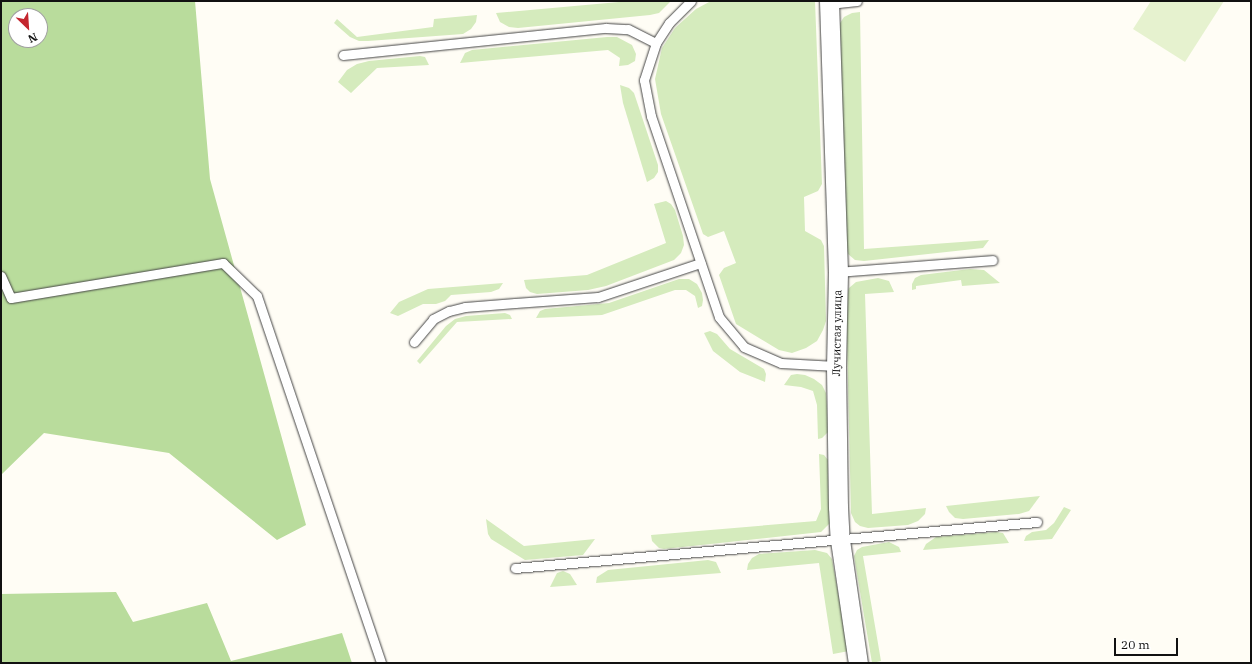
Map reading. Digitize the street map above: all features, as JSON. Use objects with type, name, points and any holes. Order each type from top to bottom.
[{"type":"street","name":"Лучистая улица","points":[[829,3],[838,272],[836,366],[838,507],[840,540],[858,663]]},
{"type":"lane","points":[[691,1],[669,23],[656,43],[644,80],[651,116],[719,317],[744,347],[781,363],[836,366]]},
{"type":"lane","points":[[829,3],[857,1]]},
{"type":"lane","points":[[343,55],[606,28],[628,29],[656,43]]},
{"type":"lane","points":[[838,272],[993,260]]},
{"type":"lane","points":[[1,276],[11,298],[222,263],[258,296],[381,663]]},
{"type":"lane","points":[[414,342],[433,319],[449,311],[465,307],[598,297],[700,263]]},
{"type":"lane","points":[[515,568],[1037,522]]},
{"type":"green space","points":[[1,1],[195,1],[210,179],[306,525],[277,540],[169,453],[44,433],[1,475]]},
{"type":"green space","points":[[630,1],[670,2],[659,13],[650,15],[518,28],[509,27],[500,22],[496,13]]},
{"type":"green space","points":[[711,1],[815,1],[822,184],[818,191],[804,197],[805,231],[821,240],[824,246],[826,321],[817,341],[806,348],[792,353],[779,350],[736,324],[719,275],[724,268],[736,263],[724,231],[708,237],[703,234],[661,114],[655,79],[662,48],[675,28],[696,9]]},
{"type":"green space","points":[[1151,1],[1224,1],[1185,62],[1133,29]]},
{"type":"green space","points":[[860,12],[864,249],[989,240],[983,248],[864,261],[855,260],[848,254],[844,244],[838,33],[840,23],[844,17],[852,13]]},
{"type":"green space","points":[[477,15],[476,22],[471,29],[463,34],[368,41],[359,41],[350,37],[334,23],[337,19],[357,37],[433,27],[434,19]]},
{"type":"green space","points":[[617,37],[632,45],[636,54],[635,61],[628,65],[619,66],[620,58],[608,50],[460,63],[465,53],[472,50]]},
{"type":"green space","points":[[420,56],[425,57],[429,65],[377,68],[351,93],[338,82],[347,70],[357,64],[369,61]]},
{"type":"green space","points":[[620,85],[629,88],[634,93],[658,165],[658,172],[654,178],[647,182],[623,103]]},
{"type":"green space","points":[[666,201],[671,204],[675,210],[683,236],[684,245],[681,253],[674,260],[606,286],[588,290],[537,294],[530,292],[526,288],[524,280],[587,275],[666,243],[654,204]]},
{"type":"green space","points":[[970,269],[984,270],[1000,283],[962,286],[961,280],[916,286],[916,289],[912,290],[912,284],[915,278],[921,275]]},
{"type":"green space","points":[[878,278],[889,281],[894,292],[865,294],[872,514],[926,508],[925,514],[918,521],[908,525],[868,528],[860,526],[855,522],[851,513],[846,297],[849,288],[856,282]]},
{"type":"green space","points":[[679,279],[689,279],[697,284],[702,293],[702,306],[698,308],[695,296],[686,290],[675,290],[602,315],[536,318],[540,311],[545,309],[609,303]]},
{"type":"green space","points":[[503,283],[499,289],[491,292],[451,295],[445,301],[436,304],[423,304],[398,316],[390,313],[399,302],[428,289]]},
{"type":"green space","points":[[505,313],[510,315],[512,319],[457,322],[420,364],[417,361],[446,326],[455,319],[466,316]]},
{"type":"green space","points":[[710,331],[717,334],[730,349],[764,369],[766,374],[765,382],[740,372],[713,351],[704,333]]},
{"type":"green space","points":[[791,375],[805,375],[814,379],[822,385],[826,393],[829,431],[822,438],[818,439],[817,405],[813,391],[801,387],[784,385]]},
{"type":"green space","points":[[819,454],[824,455],[828,460],[831,522],[821,532],[664,549],[659,548],[652,541],[651,535],[816,521],[821,509]]},
{"type":"green space","points":[[1040,496],[1029,511],[1019,514],[963,519],[955,518],[946,506]]},
{"type":"green space","points":[[1064,507],[1071,510],[1052,539],[1024,541],[1026,536],[1032,532],[1046,530],[1054,523]]},
{"type":"green space","points":[[486,519],[524,546],[595,539],[583,555],[525,560],[491,539],[488,534]]},
{"type":"green space","points":[[996,532],[1003,533],[1009,543],[923,550],[926,544],[936,537]]},
{"type":"green space","points":[[889,542],[899,547],[901,552],[863,556],[881,661],[872,663],[854,556],[857,550],[862,547]]},
{"type":"green space","points":[[815,550],[827,553],[832,559],[849,651],[833,654],[819,563],[747,570],[748,564],[752,558],[759,554]]},
{"type":"green space","points":[[708,560],[716,562],[721,573],[596,583],[597,577],[608,570]]},
{"type":"green space","points":[[563,571],[570,574],[577,585],[550,587],[557,573]]},
{"type":"green space","points":[[116,592],[133,622],[207,603],[231,661],[342,633],[352,663],[1,663],[1,594]]}]
